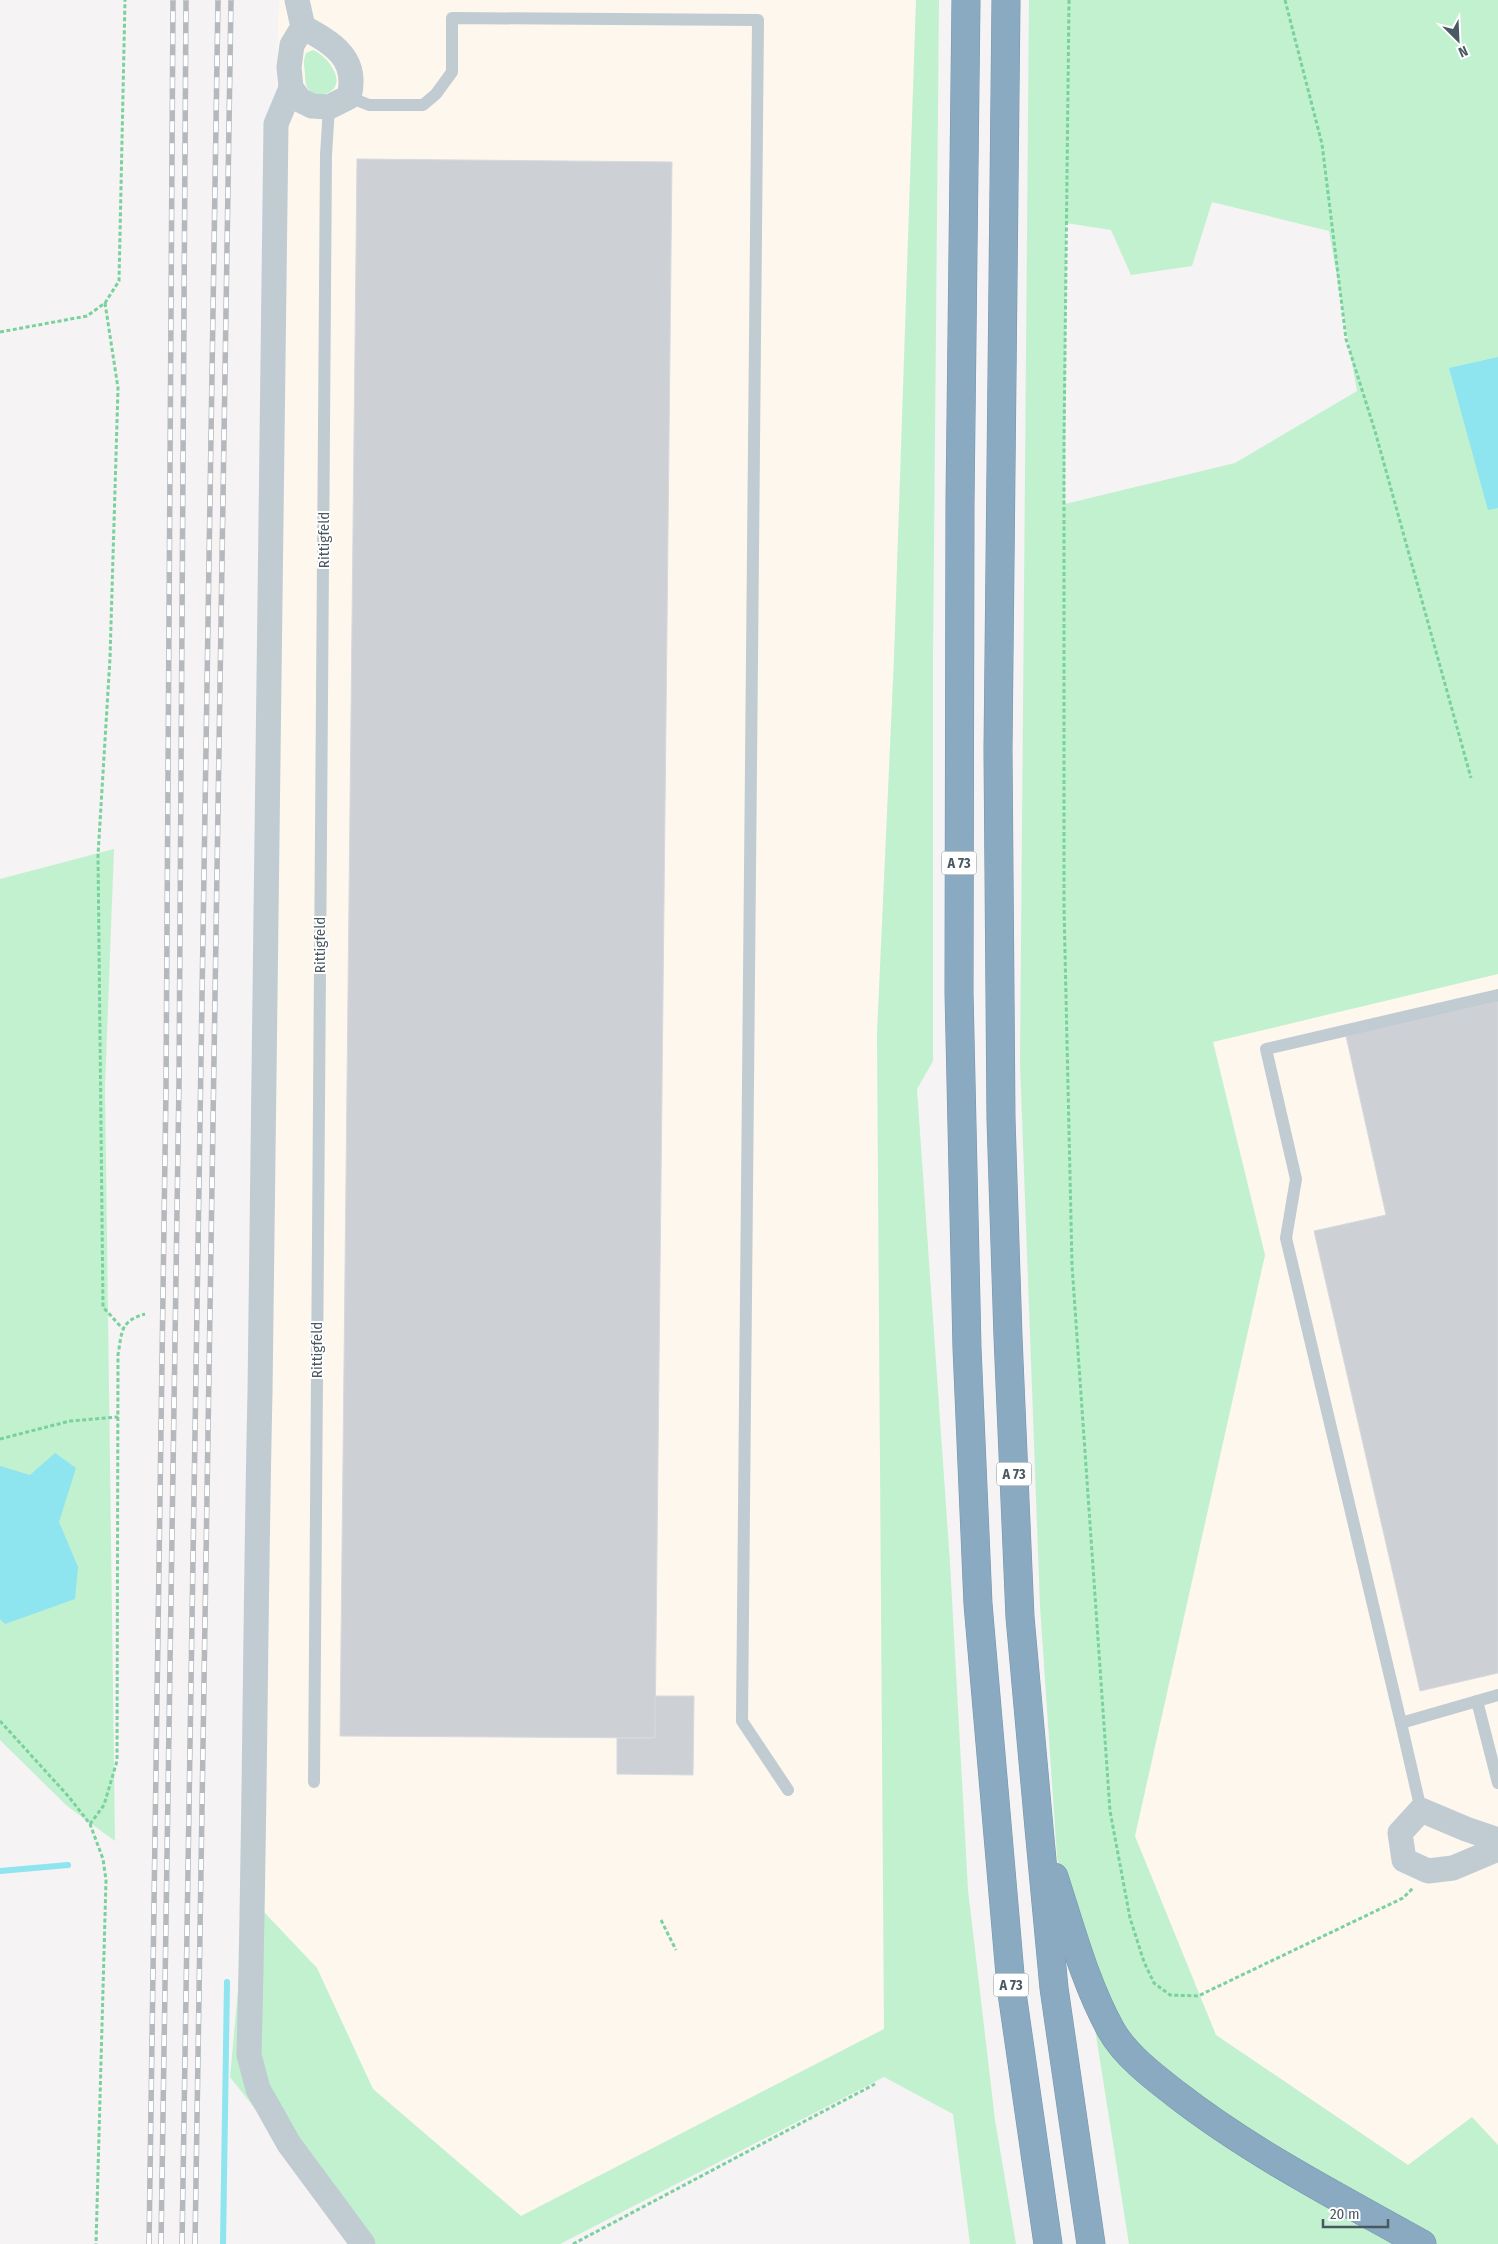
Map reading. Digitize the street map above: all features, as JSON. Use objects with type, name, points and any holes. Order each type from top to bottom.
[{"type":"highway","name":"A 73","points":[[966,0],[960,502],[959,992],[967,1348],[978,1604],[1007,1947],[1048,2244]]},
{"type":"highway","name":"A 73","points":[[1006,0],[998,750],[1001,1119],[1020,1617],[1054,1988],[1091,2244]]},
{"type":"highway","points":[[1039,1828],[1084,1969],[1112,2032],[1145,2070],[1201,2114],[1266,2156],[1422,2244]]},
{"type":"street","points":[[297,0],[303,26],[292,45],[288,66],[291,88],[300,100],[312,106],[339,102]]},
{"type":"street","name":"Rittigfeld","points":[[303,26],[328,40],[344,55],[351,74],[352,85],[339,102]]},
{"type":"street","points":[[291,88],[276,124],[260,1403],[256,1559],[255,1832],[249,2055],[258,2089],[290,2144],[363,2244]]},
{"type":"street","points":[[1498,1840],[1466,1829],[1422,1810],[1400,1833],[1404,1860],[1428,1871],[1453,1868],[1498,1849]]},
{"type":"lane","points":[[339,102],[369,105],[423,105],[436,94],[452,72],[452,18],[758,20],[742,1721],[788,1790]]},
{"type":"lane","name":"Rittigfeld","points":[[314,1782],[326,155],[339,102]]},
{"type":"lane","points":[[1422,1810],[1286,1238],[1296,1180],[1266,1049],[1498,995]]},
{"type":"lane","points":[[1401,1722],[1498,1696]]},
{"type":"lane","points":[[1477,1701],[1498,1783]]},
{"type":"path","points":[[0,332],[87,316],[105,303],[119,281],[125,0]]},
{"type":"path","points":[[1069,0],[1064,440],[1064,867],[1072,1265],[1110,1811],[1128,1908],[1144,1962],[1154,1983],[1170,1995],[1198,1996],[1403,1898],[1428,1871]]},
{"type":"path","points":[[1285,0],[1322,144],[1346,339],[1381,450],[1471,778]]},
{"type":"path","points":[[105,303],[118,388],[110,658],[98,855],[103,1307],[122,1328]]},
{"type":"path","points":[[90,1824],[104,1805],[117,1761],[118,1355],[122,1328],[132,1318],[144,1314]]},
{"type":"path","points":[[0,1439],[70,1422],[118,1417]]},
{"type":"path","points":[[0,1722],[69,1797],[90,1824],[103,1860],[106,1880],[96,2244]]},
{"type":"path","points":[[661,1920],[676,1950]]},
{"type":"path","points":[[573,2244],[875,2084]]},
{"type":"shaded area","points":[[279,0],[916,0],[894,658],[877,1034],[884,2029],[521,2216],[373,2089],[317,1968],[247,1894],[275,140]]},
{"type":"shaded area","points":[[1498,974],[1498,2145],[1472,2117],[1408,2165],[1216,2035],[1134,1836],[1265,1255],[1213,1041]]},
{"type":"green space","points":[[916,0],[939,0],[933,655],[933,1061],[917,1089],[950,1563],[968,1890],[995,2120],[1016,2244],[970,2244],[953,2114],[884,2077],[560,2244],[362,2244],[230,2077],[247,1894],[317,1968],[373,2089],[521,2216],[884,2029],[877,1034],[894,658]]},
{"type":"green space","points":[[1029,0],[1498,0],[1498,974],[1213,1042],[1265,1255],[1135,1836],[1216,2035],[1408,2165],[1472,2117],[1498,2145],[1498,2244],[1129,2244],[1095,2029],[1057,1857],[1040,1606],[1020,1063]],"holes":[[[1212,202],[1329,231],[1357,391],[1235,463],[1065,504],[1066,223],[1111,230],[1131,275],[1192,266]]]},
{"type":"green space","points":[[313,50],[327,60],[336,78],[336,85],[333,90],[327,93],[315,94],[309,91],[306,85],[304,58],[306,53]]},
{"type":"green space","points":[[114,849],[105,1087],[115,1841],[67,1806],[0,1740],[0,879]]},
{"type":"water","points":[[1498,357],[1498,508],[1488,510],[1449,368]]},
{"type":"water","points":[[55,1453],[76,1468],[59,1522],[78,1567],[75,1599],[5,1624],[0,1619],[0,1466],[30,1475]]},
{"type":"building","points":[[357,159],[672,162],[655,1738],[340,1736]]},
{"type":"building","points":[[1498,1001],[1498,1673],[1420,1691],[1314,1231],[1386,1215],[1346,1036]]},
{"type":"building","points":[[655,1696],[694,1696],[693,1775],[617,1774],[617,1738],[655,1738]]},
{"type":"waterway","points":[[0,1871],[68,1865]]},
{"type":"waterway","points":[[223,2244],[227,1982]]},
{"type":"railway","points":[[149,2244],[166,1089],[173,0]]},
{"type":"railway","points":[[161,2244],[179,1083],[186,0]]},
{"type":"railway","points":[[182,2244],[218,0]]},
{"type":"railway","points":[[195,2244],[231,0]]}]
